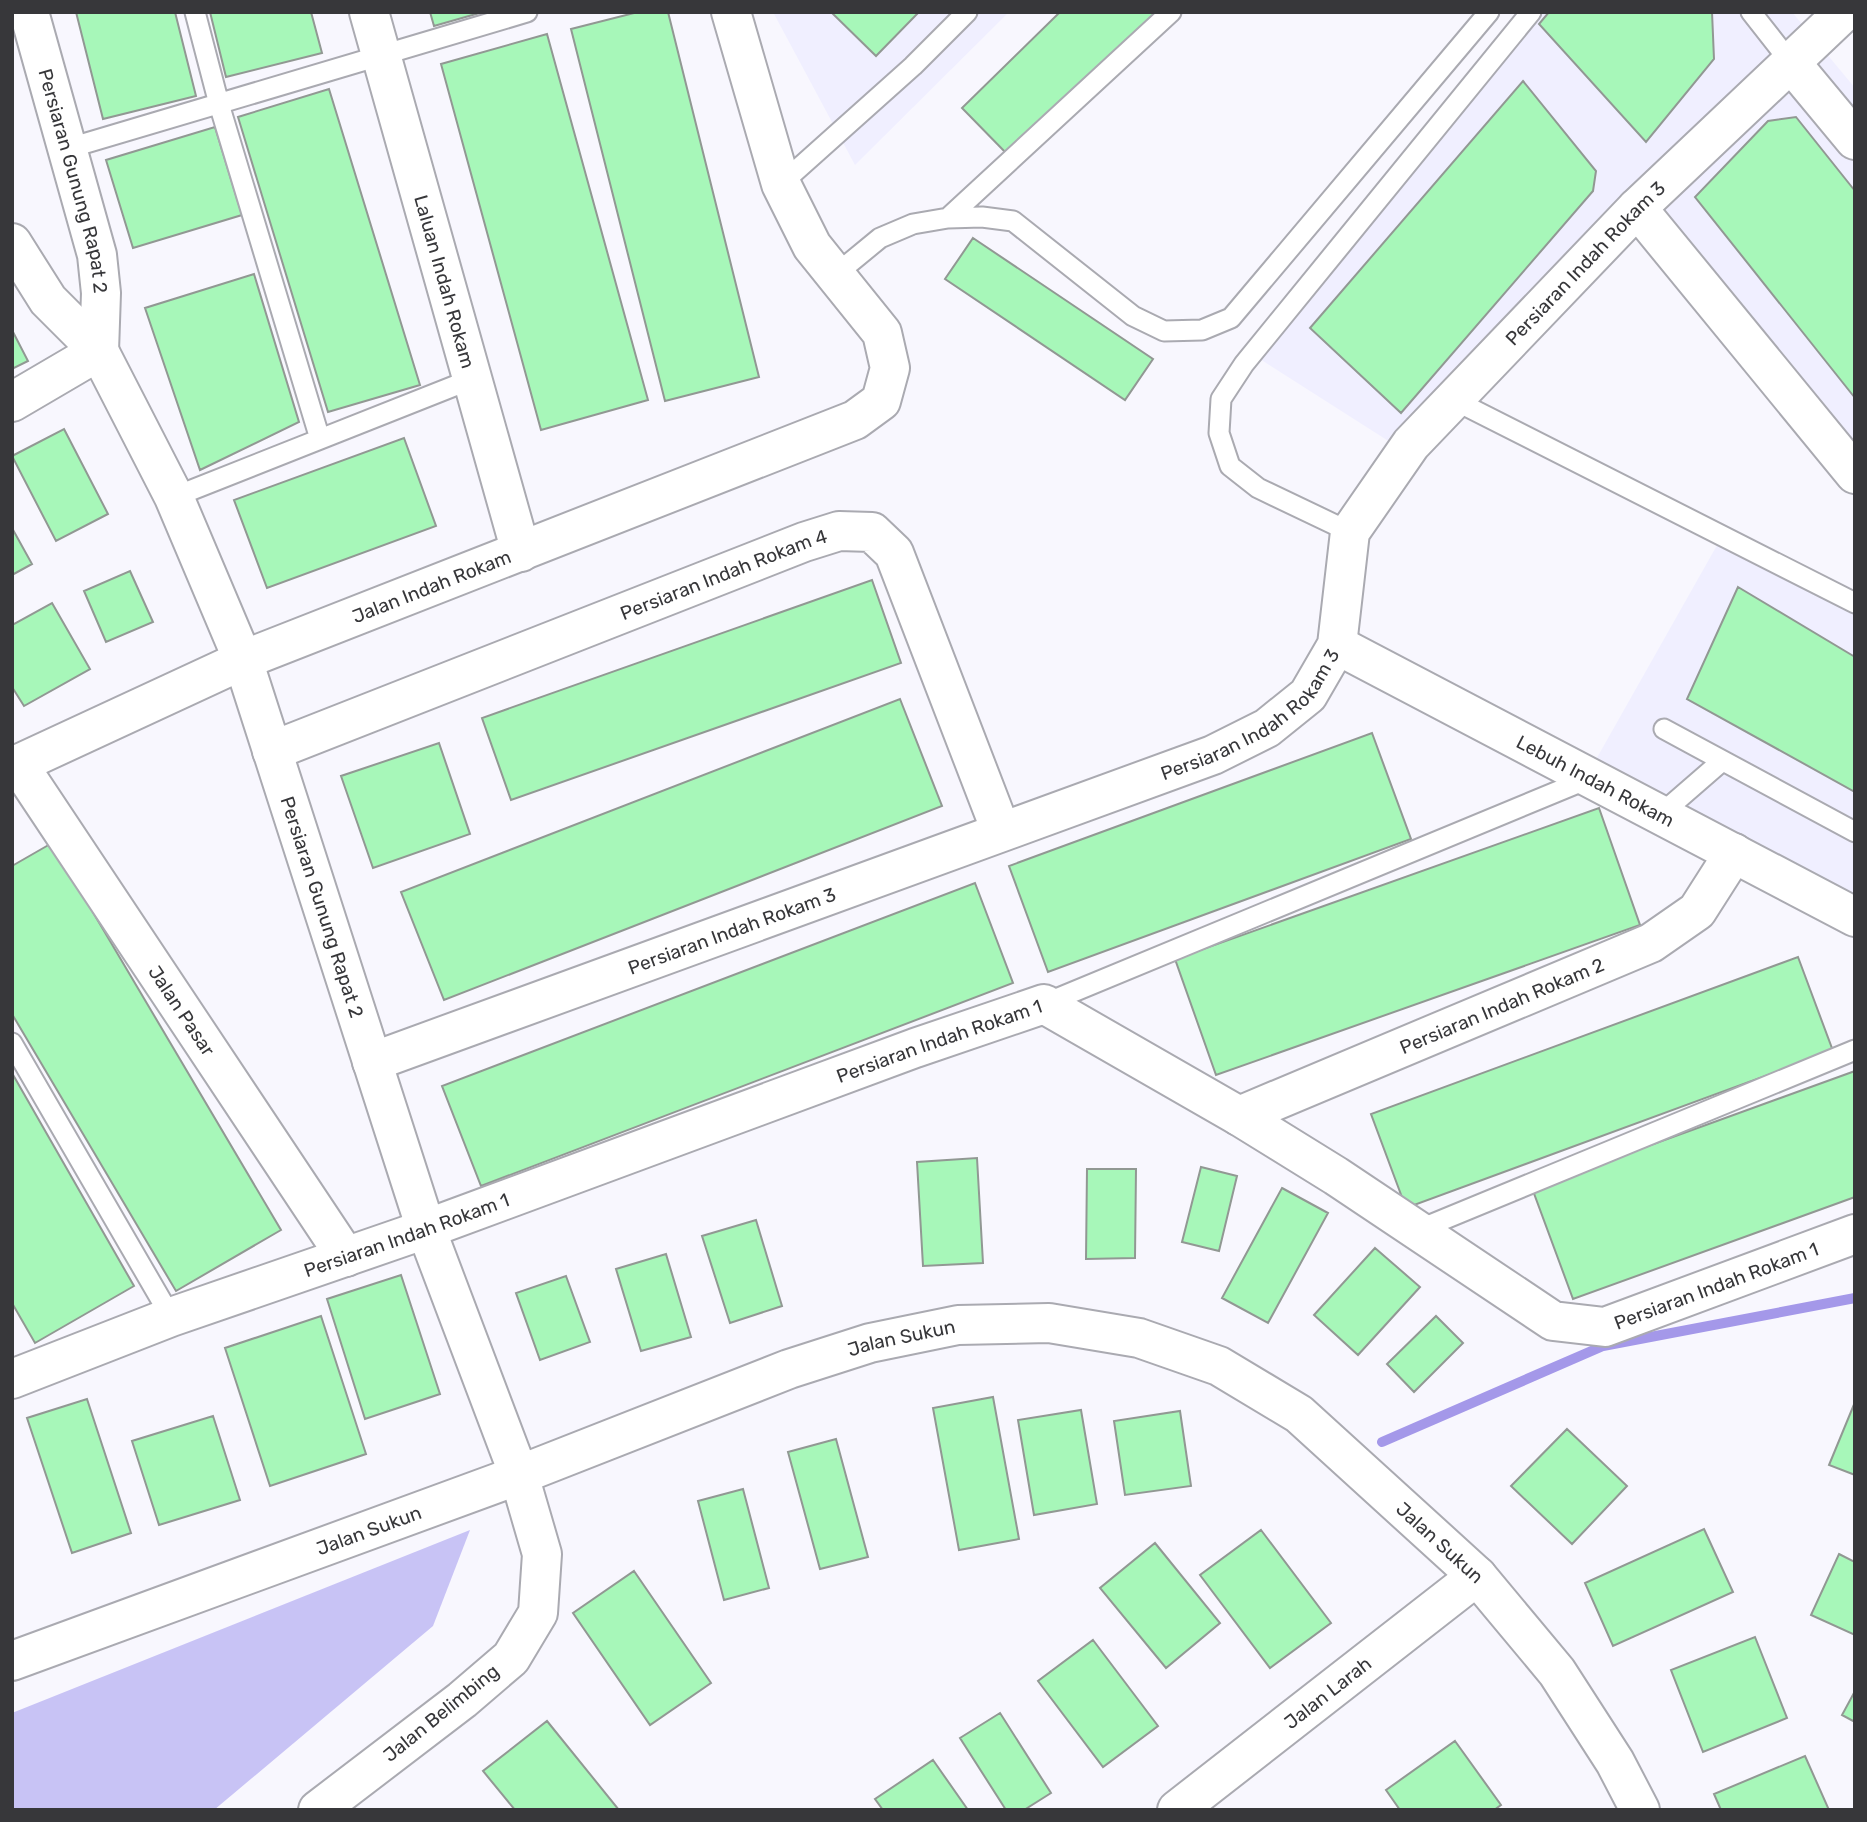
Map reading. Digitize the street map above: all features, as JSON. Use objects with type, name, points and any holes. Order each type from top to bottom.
[{"type":"street","name":"Persiaran Gunung Rapat 2","points":[[29,12],[97,255],[101,293],[99,351]]},
{"type":"street","name":"Laluan Indah Rokam","points":[[369,12],[521,552]]},
{"type":"street","points":[[731,12],[781,184],[812,246],[835,275]]},
{"type":"street","name":"Persiaran Indah Rokam 3","points":[[372,1062],[1213,755],[1267,727],[1308,695],[1337,645],[1350,532],[1412,444],[1637,208],[1844,12]]},
{"type":"street","points":[[1790,62],[1855,140]]},
{"type":"street","points":[[1637,208],[1855,474]]},
{"type":"street","name":"Persiaran Gunung Rapat 2","points":[[12,243],[48,300],[99,351],[174,497],[243,660],[426,1229],[519,1475]]},
{"type":"street","name":"Jalan Indah Rokam","points":[[15,766],[243,660],[855,420],[881,401],[890,368],[882,333],[835,275]]},
{"type":"street","points":[[12,402],[99,351]]},
{"type":"street","name":"Persiaran Indah Rokam 4","points":[[272,751],[804,542],[839,531],[872,532],[894,552],[1001,831]]},
{"type":"street","name":"Lebuh Indah Rokam","points":[[1337,645],[1855,917]]},
{"type":"street","name":"Jalan Pasar","points":[[15,766],[346,1257]]},
{"type":"street","name":"Persiaran Indah Rokam 2","points":[[1239,1116],[1651,943],[1697,911],[1734,853]]},
{"type":"street","name":"Persiaran Indah Rokam 1","points":[[12,1379],[171,1317],[426,1229],[915,1048],[1044,1004],[1239,1116],[1336,1176],[1553,1321],[1605,1327],[1855,1234]]},
{"type":"street","name":"Jalan Sukun","points":[[12,1661],[519,1475],[789,1369],[870,1343],[958,1325],[1049,1323],[1139,1338],[1219,1366],[1299,1415],[1477,1576],[1557,1672],[1615,1762],[1640,1810]]},
{"type":"street","name":"Jalan Belimbing","points":[[318,1810],[462,1700],[510,1658],[538,1613],[542,1554],[519,1475]]},
{"type":"street","name":"Jalan Larah","points":[[1177,1810],[1477,1576]]},
{"type":"lane","points":[[195,12],[219,104],[320,439]]},
{"type":"lane","points":[[66,149],[527,12]]},
{"type":"lane","points":[[781,184],[913,66],[967,12]]},
{"type":"lane","points":[[948,218],[1171,12]]},
{"type":"lane","points":[[835,275],[880,238],[913,224],[948,218],[982,217],[1013,221],[1133,316],[1164,331],[1202,330],[1231,318],[1489,12]]},
{"type":"lane","points":[[1350,532],[1258,488],[1230,466],[1219,433],[1222,399],[1244,364],[1531,12]]},
{"type":"lane","points":[[1751,12],[1790,62]]},
{"type":"lane","points":[[174,497],[472,379]]},
{"type":"lane","points":[[1454,400],[1855,603]]},
{"type":"lane","points":[[1664,729],[1855,832]]},
{"type":"lane","points":[[1661,814],[1722,761]]},
{"type":"lane","points":[[1044,1004],[1591,778]]},
{"type":"lane","points":[[12,1044],[171,1317]]},
{"type":"lane","points":[[1418,1230],[1855,1050]]},
{"type":"shaded area","points":[[773,12],[1009,12],[855,165]]},
{"type":"shaded area","points":[[1528,12],[1792,12],[1855,88],[1855,479],[1642,223],[1390,442],[1260,359]]},
{"type":"shaded area","points":[[1720,540],[1855,606],[1855,902],[1594,763]]},
{"type":"shaded area","points":[[470,1530],[433,1626],[214,1810],[12,1810],[12,1713]]},
{"type":"building","points":[[76,12],[175,12],[196,96],[103,119]]},
{"type":"building","points":[[210,12],[311,12],[322,53],[226,77]]},
{"type":"building","points":[[430,12],[483,12],[434,26]]},
{"type":"building","points":[[638,12],[668,12],[759,377],[665,401],[571,29]]},
{"type":"building","points":[[831,12],[919,12],[876,56]]},
{"type":"building","points":[[1060,12],[1157,12],[1009,156],[962,108]]},
{"type":"building","points":[[1549,12],[1712,12],[1714,59],[1646,142],[1539,24]]},
{"type":"building","points":[[547,34],[648,400],[541,430],[441,64]]},
{"type":"building","points":[[1523,81],[1596,171],[1593,191],[1401,413],[1310,328]]},
{"type":"building","points":[[329,89],[420,385],[328,412],[238,117]]},
{"type":"building","points":[[1796,117],[1855,191],[1855,398],[1695,197],[1768,121]]},
{"type":"building","points":[[215,127],[242,215],[133,248],[106,160]]},
{"type":"building","points":[[973,238],[1153,359],[1125,400],[945,279]]},
{"type":"building","points":[[254,274],[299,422],[200,470],[145,308]]},
{"type":"building","points":[[12,330],[28,361],[12,369]]},
{"type":"building","points":[[64,429],[108,514],[56,541],[12,456]]},
{"type":"building","points":[[404,438],[436,526],[267,588],[234,500]]},
{"type":"building","points":[[12,528],[32,564],[12,575]]},
{"type":"building","points":[[130,571],[153,622],[106,642],[84,591]]},
{"type":"building","points":[[872,580],[901,663],[511,800],[482,718]]},
{"type":"building","points":[[1738,587],[1855,657],[1855,792],[1687,699]]},
{"type":"building","points":[[52,603],[90,669],[24,706],[12,687],[12,625]]},
{"type":"building","points":[[900,699],[942,806],[444,1000],[401,892]]},
{"type":"building","points":[[1372,733],[1411,839],[1048,972],[1009,866]]},
{"type":"building","points":[[439,743],[470,834],[373,868],[341,776]]},
{"type":"building","points":[[1599,808],[1640,925],[1216,1075],[1175,959]]},
{"type":"building","points":[[52,843],[281,1230],[176,1291],[12,1014],[12,866]]},
{"type":"building","points":[[975,883],[1013,983],[481,1186],[442,1086]]},
{"type":"building","points":[[1798,957],[1833,1051],[1406,1208],[1371,1114]]},
{"type":"building","points":[[1855,1071],[1855,1197],[1573,1299],[1532,1188]]},
{"type":"building","points":[[12,1073],[134,1286],[35,1343],[12,1303]]},
{"type":"building","points":[[977,1158],[983,1263],[923,1266],[917,1162]]},
{"type":"building","points":[[1201,1167],[1237,1176],[1219,1251],[1182,1242]]},
{"type":"building","points":[[1087,1169],[1136,1169],[1135,1258],[1086,1259]]},
{"type":"building","points":[[1282,1188],[1328,1213],[1268,1323],[1222,1298]]},
{"type":"building","points":[[756,1220],[782,1306],[730,1323],[702,1236]]},
{"type":"building","points":[[1375,1248],[1420,1287],[1358,1355],[1314,1315]]},
{"type":"building","points":[[666,1254],[691,1337],[641,1351],[616,1269]]},
{"type":"building","points":[[401,1275],[440,1394],[365,1419],[327,1299]]},
{"type":"building","points":[[566,1276],[590,1342],[540,1360],[516,1293]]},
{"type":"building","points":[[321,1316],[366,1454],[270,1486],[225,1348]]},
{"type":"building","points":[[1436,1316],[1463,1343],[1414,1392],[1387,1364]]},
{"type":"building","points":[[993,1397],[1019,1539],[959,1550],[933,1408]]},
{"type":"building","points":[[87,1399],[131,1533],[72,1553],[27,1418]]},
{"type":"building","points":[[1855,1402],[1855,1475],[1829,1465]]},
{"type":"building","points":[[1081,1410],[1097,1504],[1034,1515],[1018,1420]]},
{"type":"building","points":[[1180,1411],[1191,1486],[1125,1495],[1114,1421]]},
{"type":"building","points":[[213,1416],[240,1500],[159,1525],[132,1441]]},
{"type":"building","points":[[1567,1429],[1627,1486],[1572,1544],[1511,1486]]},
{"type":"building","points":[[836,1439],[868,1557],[820,1569],[788,1452]]},
{"type":"building","points":[[743,1489],[769,1588],[724,1600],[698,1501]]},
{"type":"building","points":[[1704,1529],[1733,1592],[1613,1646],[1585,1583]]},
{"type":"building","points":[[1261,1530],[1331,1623],[1270,1668],[1200,1575]]},
{"type":"building","points":[[1155,1543],[1220,1623],[1166,1668],[1100,1588]]},
{"type":"building","points":[[1839,1554],[1855,1562],[1855,1635],[1811,1615]]},
{"type":"building","points":[[634,1571],[711,1683],[650,1725],[573,1613]]},
{"type":"building","points":[[1755,1637],[1787,1718],[1703,1752],[1671,1670]]},
{"type":"building","points":[[1093,1640],[1158,1726],[1103,1767],[1038,1681]]},
{"type":"building","points":[[1855,1691],[1855,1722],[1842,1715]]},
{"type":"building","points":[[1000,1713],[1051,1793],[1024,1810],[1006,1810],[960,1738]]},
{"type":"building","points":[[547,1721],[619,1810],[515,1810],[483,1771]]},
{"type":"building","points":[[1455,1741],[1501,1805],[1494,1810],[1400,1810],[1386,1790]]},
{"type":"building","points":[[1805,1756],[1829,1810],[1721,1810],[1714,1794]]},
{"type":"building","points":[[933,1760],[968,1810],[883,1810],[875,1799]]},
{"type":"waterway","points":[[1382,1442],[1603,1346],[1855,1298]]}]
